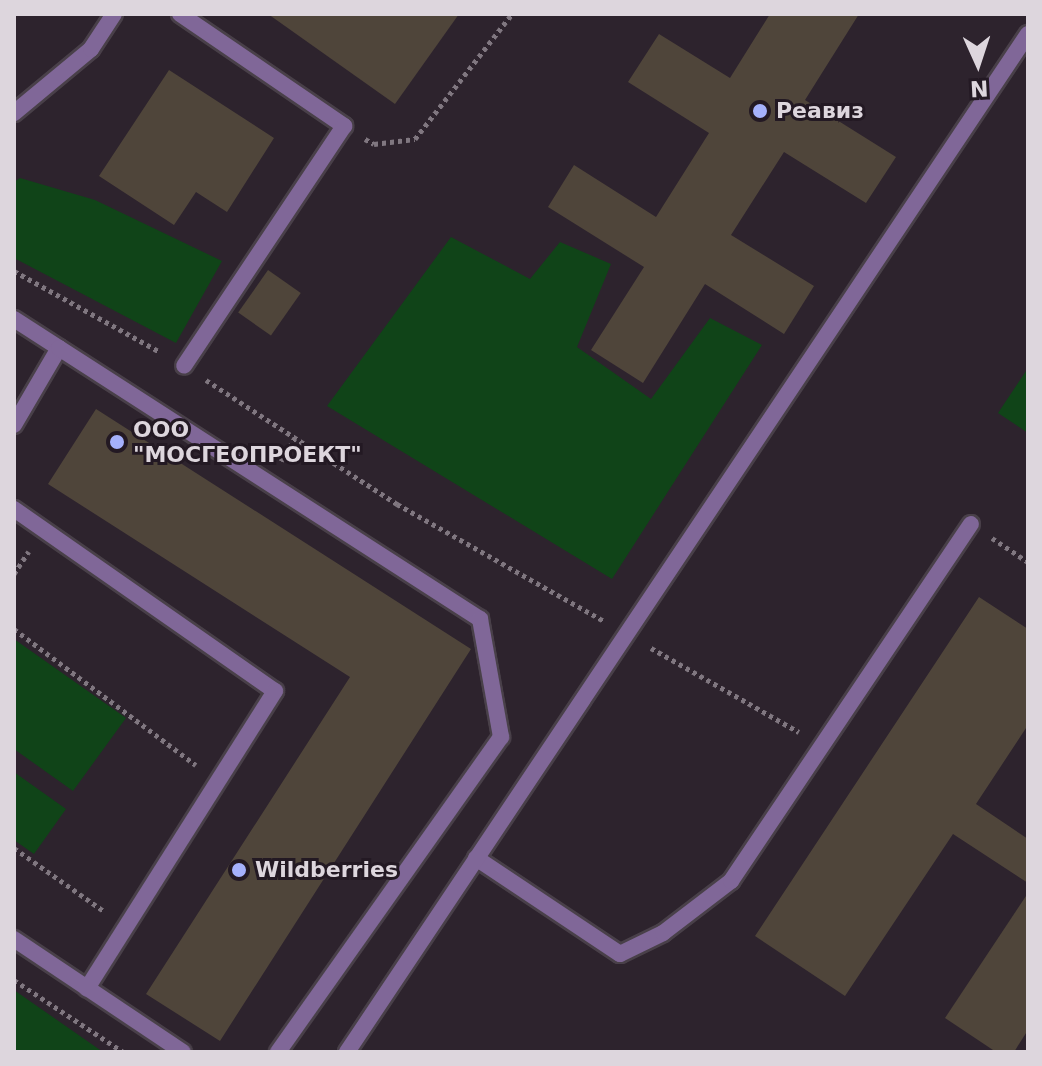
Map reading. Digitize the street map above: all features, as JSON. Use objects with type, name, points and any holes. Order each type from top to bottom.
[{"type":"lane","points":[[14,113],[91,49],[114,14]]},
{"type":"lane","points":[[180,14],[344,126],[184,366]]},
{"type":"lane","points":[[347,1052],[625,633],[1024,44]]},
{"type":"lane","points":[[14,319],[480,619],[501,737],[278,1052]]},
{"type":"lane","points":[[14,425],[59,348]]},
{"type":"lane","points":[[14,509],[275,691],[87,988]]},
{"type":"lane","points":[[476,858],[620,954],[663,933],[731,881],[971,524]]},
{"type":"lane","points":[[14,939],[183,1052]]},
{"type":"path","points":[[344,126],[374,144],[415,139],[512,14]]},
{"type":"path","points":[[14,271],[184,366],[397,504],[822,746]]},
{"type":"path","points":[[971,524],[1028,562]]},
{"type":"path","points":[[14,629],[218,781]]},
{"type":"path","points":[[14,848],[126,926]]},
{"type":"path","points":[[14,980],[123,1052]]},
{"type":"green space","points":[[20,178],[95,200],[222,261],[176,343],[14,258],[14,182]]},
{"type":"green space","points":[[451,237],[530,279],[560,242],[611,264],[577,347],[651,399],[710,318],[762,345],[612,579],[327,406]]},
{"type":"green space","points":[[1028,368],[1028,433],[998,413]]},
{"type":"green space","points":[[14,639],[126,718],[73,791],[14,749]]},
{"type":"green space","points":[[14,772],[66,809],[34,854],[14,840]]},
{"type":"green space","points":[[14,990],[103,1052],[14,1052]]},
{"type":"building","points":[[268,14],[459,14],[395,104]]},
{"type":"building","points":[[770,14],[859,14],[805,100],[896,157],[866,203],[784,152],[731,235],[814,286],[784,334],[705,284],[643,383],[591,350],[644,267],[548,207],[574,165],[656,217],[709,133],[628,82],[659,34],[730,78]]},
{"type":"building","points":[[169,70],[274,138],[227,212],[196,192],[174,225],[99,176]]},
{"type":"building","points":[[268,270],[301,293],[271,336],[238,313]]},
{"type":"building","points":[[96,409],[471,649],[220,1041],[146,994],[350,677],[48,484]]},
{"type":"building","points":[[979,597],[1028,629],[1028,725],[976,804],[1028,839],[1028,883],[953,834],[845,996],[755,936]]},
{"type":"building","points":[[1028,893],[1028,1030],[1014,1052],[996,1052],[945,1018]]},
{"type":"place","name":"Реавиз","points":[[760,111]]},
{"type":"place","name":"ООО \"МОСГЕОПРОЕКТ\"","points":[[117,442]]},
{"type":"place","name":"Wildberries","points":[[239,870]]}]
